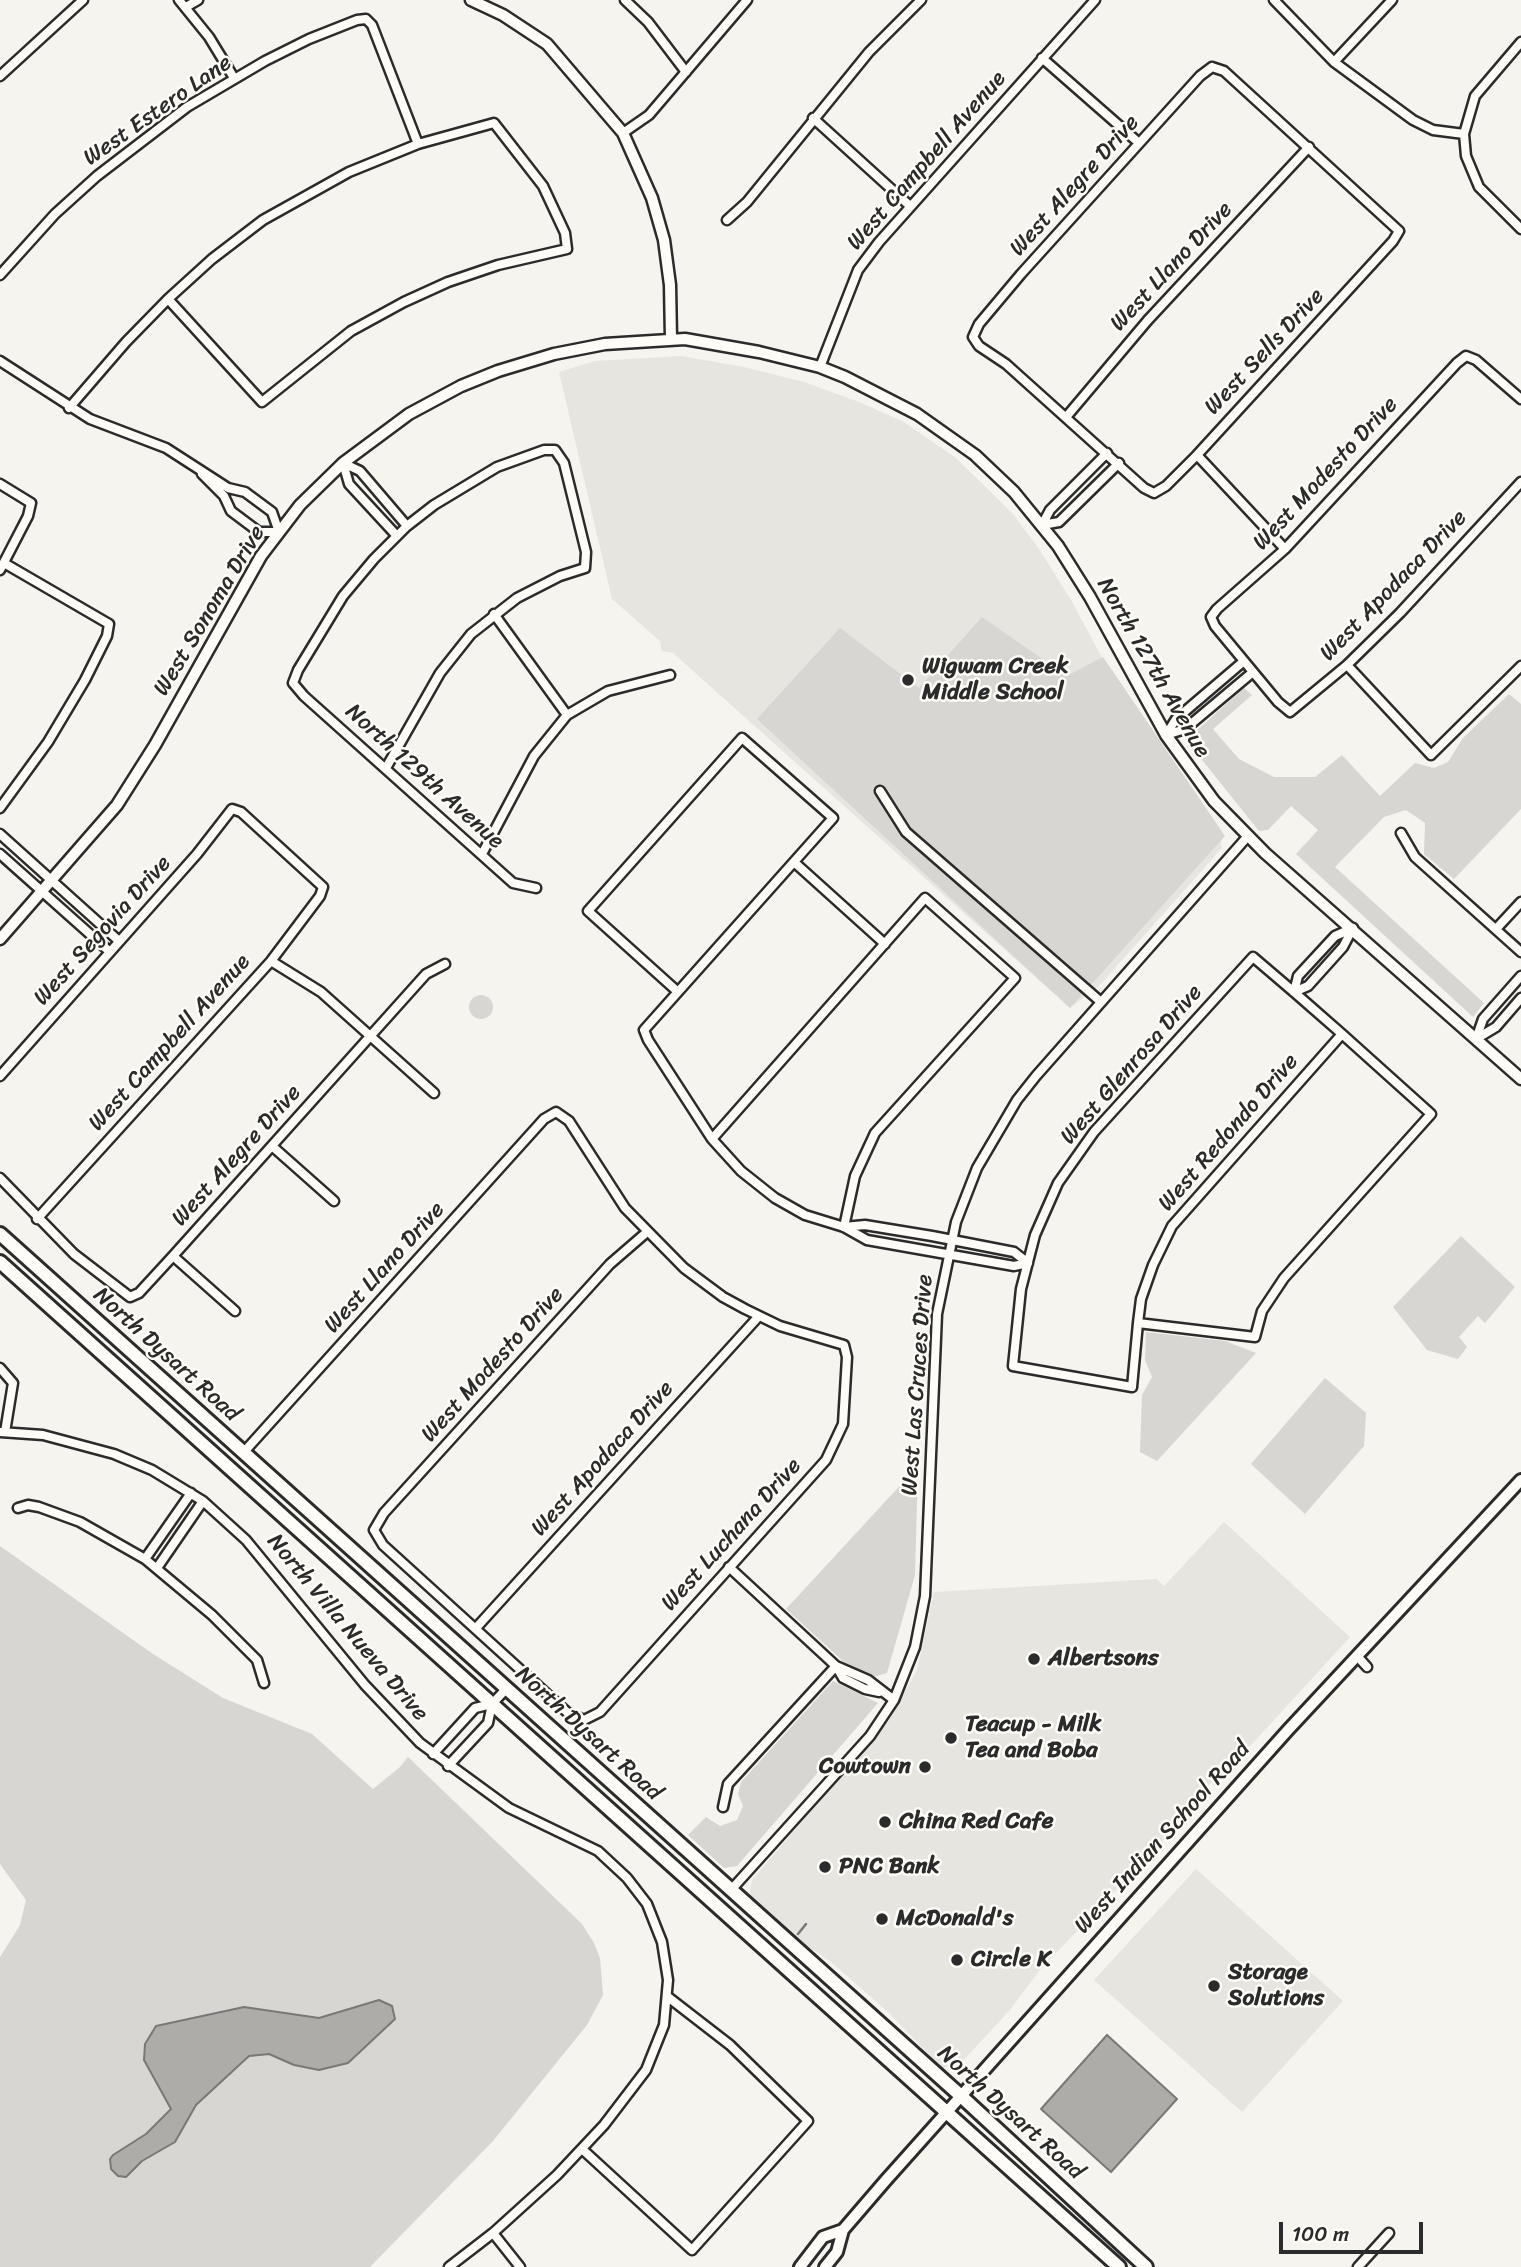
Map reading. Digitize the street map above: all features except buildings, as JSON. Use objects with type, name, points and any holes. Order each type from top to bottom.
[{"type":"main road","name":"North Dysart Road","points":[[0,1234],[961,2096],[1146,2267]]},
{"type":"main road","name":"North Dysart Road","points":[[0,1262],[1119,2267]]},
{"type":"main road","name":"West Indian School Road","points":[[825,2267],[837,2252],[843,2230],[961,2096],[1288,1730],[1521,1480]]},
{"type":"main road","points":[[717,1907],[731,1890]]},
{"type":"main road","name":"West Indian School Road","points":[[800,2267],[823,2237],[843,2230]]},
{"type":"street","points":[[0,76],[83,0]]},
{"type":"street","points":[[179,0],[188,4],[234,78]]},
{"type":"street","points":[[188,4],[198,0]]},
{"type":"street","points":[[471,0],[503,15],[547,44],[623,133],[652,198],[664,240],[670,285],[671,339]]},
{"type":"street","points":[[625,0],[648,22],[686,72]]},
{"type":"street","points":[[623,133],[649,115],[747,0]]},
{"type":"street","points":[[727,220],[747,202],[869,52],[920,0]]},
{"type":"street","name":"West Campbell Avenue","points":[[820,367],[858,270],[910,206],[1095,0]]},
{"type":"street","points":[[1274,0],[1335,62],[1419,124],[1440,132],[1464,134]]},
{"type":"street","points":[[1335,62],[1392,0]]},
{"type":"street","name":"West Estero Lane","points":[[0,275],[55,214],[96,176],[187,107],[234,78],[309,39],[366,19],[372,25],[418,144]]},
{"type":"street","points":[[1519,224],[1486,197],[1473,178],[1466,156],[1464,134],[1468,114],[1480,87],[1521,42]]},
{"type":"street","points":[[1042,58],[1139,143]]},
{"type":"street","name":"West Alegre Drive","points":[[1067,416],[1006,364],[979,346],[973,337],[979,324],[1021,274],[1212,66],[1224,71],[1309,147]]},
{"type":"street","points":[[813,118],[910,206]]},
{"type":"street","points":[[69,408],[167,299],[212,259],[263,220],[349,172],[418,144],[494,123],[543,186],[565,233],[567,249],[498,265],[449,282],[404,302],[351,331],[262,402],[167,299]]},
{"type":"street","name":"West Sells Drive","points":[[1119,463],[1144,488],[1154,493],[1166,486],[1393,241],[1399,231],[1309,147]]},
{"type":"street","name":"West Llano Drive","points":[[1067,416],[1148,320],[1309,147]]},
{"type":"street","name":"West Sonoma Drive","points":[[0,939],[100,827],[135,779],[245,583],[300,505],[343,463],[409,414],[498,371],[554,354],[605,344],[671,339],[718,344]]},
{"type":"street","name":"North 127th Avenue","points":[[718,344],[820,367],[900,403],[950,436],[996,474],[1042,525],[1090,597],[1166,735],[1200,784],[1248,836],[1521,1079]]},
{"type":"street","name":"West Modesto Drive","points":[[1244,661],[1215,626],[1211,617],[1285,549],[1466,356],[1476,359],[1521,399]]},
{"type":"street","points":[[0,361],[69,408],[117,432],[166,448],[202,474],[224,496],[231,511],[260,532],[279,532],[272,512],[254,499],[202,474]]},
{"type":"street","points":[[1042,525],[1059,522],[1119,463],[1067,416]]},
{"type":"street","points":[[343,463],[349,484],[397,536],[434,505],[497,467],[544,450],[555,450],[564,463],[586,552],[585,568],[537,587],[494,614],[471,634],[440,673],[386,768]]},
{"type":"street","points":[[1042,525],[1050,510],[1107,453]]},
{"type":"street","points":[[1196,455],[1285,549]]},
{"type":"street","points":[[343,463],[360,471],[407,526]]},
{"type":"street","name":"West Apodaca Drive","points":[[1253,672],[1290,712],[1348,665],[1521,482]]},
{"type":"street","points":[[0,484],[31,503],[28,516],[2,567],[109,624],[107,636],[55,732],[0,808]]},
{"type":"street","name":"North 129th Avenue","points":[[397,536],[343,596],[298,670],[293,683],[513,883],[536,888]]},
{"type":"street","points":[[494,614],[567,715]]},
{"type":"street","points":[[1244,661],[1253,672],[1185,729],[1166,735],[1176,719],[1244,661]]},
{"type":"street","points":[[1348,665],[1431,755],[1521,666]]},
{"type":"street","points":[[482,853],[534,756],[567,715],[608,691],[670,675]]},
{"type":"street","points":[[678,992],[588,911],[743,738],[833,818],[794,862],[678,992],[644,1030],[648,1041],[712,1139],[741,1171],[775,1198],[805,1215],[844,1227],[867,1240],[1014,1266],[1028,1263]]},
{"type":"street","points":[[880,791],[906,832],[1101,1002]]},
{"type":"street","name":"West Campbell Avenue","points":[[37,1219],[271,961],[320,896],[323,887],[241,812],[232,809]]},
{"type":"street","name":"West Segovia Drive","points":[[0,1076],[197,854],[232,809]]},
{"type":"street","points":[[1401,833],[1415,857],[1521,952]]},
{"type":"street","points":[[0,834],[119,941]]},
{"type":"street","name":"West Las Cruces Drive","points":[[731,1890],[870,1736],[894,1700],[922,1622],[936,1333],[951,1240],[973,1177],[993,1137],[1036,1076],[1248,836]]},
{"type":"street","points":[[0,854],[110,952]]},
{"type":"street","points":[[794,862],[885,944]]},
{"type":"street","points":[[712,1139],[925,898],[1015,978],[875,1133],[855,1176],[844,1227]]},
{"type":"street","points":[[1496,929],[1521,902]]},
{"type":"street","points":[[1294,992],[1298,976],[1335,936],[1353,928]]},
{"type":"street","points":[[1294,992],[1308,986],[1343,947],[1353,928]]},
{"type":"street","name":"West Glenrosa Drive","points":[[1132,1387],[1013,1366],[1021,1289],[1035,1234],[1058,1183],[1094,1132],[1253,957],[1294,992]]},
{"type":"street","points":[[271,961],[315,988],[434,1093]]},
{"type":"street","name":"West Alegre Drive","points":[[37,1219],[122,1294],[130,1297],[139,1293],[426,974],[445,964]]},
{"type":"street","points":[[1476,1039],[1483,1019],[1521,976]]},
{"type":"street","points":[[1138,1324],[1255,1337],[1262,1311],[1284,1278],[1431,1114],[1294,992]]},
{"type":"street","points":[[1476,1039],[1496,1027],[1521,998]]},
{"type":"street","name":"West Redondo Drive","points":[[1132,1387],[1141,1299],[1153,1265],[1172,1226],[1342,1034]]},
{"type":"street","name":"West Llano Drive","points":[[243,1453],[544,1119],[556,1112],[569,1121],[625,1208],[647,1232]]},
{"type":"street","points":[[272,1146],[334,1201]]},
{"type":"street","points":[[0,1178],[37,1219]]},
{"type":"street","points":[[844,1227],[865,1225],[1014,1252],[1028,1263]]},
{"type":"street","points":[[647,1232],[684,1268],[723,1297],[758,1316]]},
{"type":"street","name":"West Modesto Drive","points":[[476,1628],[383,1545],[374,1530],[384,1513],[610,1264],[647,1232]]},
{"type":"street","points":[[173,1256],[235,1311]]},
{"type":"street","name":"West Apodaca Drive","points":[[476,1628],[758,1316]]},
{"type":"street","name":"West Luchana Drive","points":[[476,1628],[568,1713],[584,1720],[600,1712],[826,1460],[843,1424],[848,1382],[844,1345],[758,1316]]},
{"type":"street","points":[[0,1368],[13,1383],[3,1432]]},
{"type":"street","name":"North Villa Nueva Drive","points":[[3,1432],[43,1435],[90,1446],[152,1470],[203,1502],[246,1540],[389,1713],[433,1754],[509,1808],[598,1852],[627,1878],[656,1922],[666,1961],[668,1997],[660,2041],[646,2070],[583,2149],[493,2233],[449,2267]]},
{"type":"street","points":[[145,1559],[191,1493]]},
{"type":"street","points":[[157,1568],[203,1502]]},
{"type":"street","points":[[18,1508],[27,1505],[39,1507],[80,1522],[145,1559],[212,1615],[257,1660],[264,1683]]},
{"type":"street","points":[[729,1567],[836,1666],[844,1678],[894,1700]]},
{"type":"street","points":[[1358,1657],[1367,1667]]},
{"type":"street","points":[[836,1666],[856,1673],[879,1692]]},
{"type":"street","points":[[723,1807],[729,1784],[836,1666]]},
{"type":"street","points":[[851,1682],[856,1673]]},
{"type":"street","points":[[448,1766],[488,1723],[492,1704],[507,1688]]},
{"type":"street","points":[[433,1754],[475,1708],[492,1704]]},
{"type":"street","points":[[583,2149],[692,2250],[808,2120],[730,2045],[668,1997]]},
{"type":"street","points":[[493,2233],[520,2267]]},
{"type":"street","points":[[1358,2267],[1389,2233]]},
{"type":"shaded area","name":"Wigwam Creek Middle School","points":[[681,356],[744,367],[804,382],[859,402],[904,422],[956,458],[1013,514],[1039,549],[1071,600],[1133,715],[1218,827],[1222,848],[1099,986],[1070,1008],[673,653],[662,651],[660,641],[612,599],[559,372],[595,361]]},
{"type":"shaded area","points":[[982,617],[1067,676],[1103,657],[1225,836],[1070,1008],[757,719],[840,628],[919,688]]},
{"type":"shaded area","points":[[1244,688],[1252,695],[1213,729],[1239,759],[1274,777],[1315,777],[1342,755],[1380,796],[1415,763],[1434,768],[1448,762],[1463,738],[1509,694],[1521,704],[1521,809],[1454,879],[1424,854],[1425,823],[1406,810],[1384,817],[1335,867],[1484,1003],[1473,1017],[1296,854],[1318,830],[1291,806],[1268,830],[1259,831],[1186,740]]},
{"type":"shaded area","points":[[481,995],[489,999],[493,1007],[489,1015],[481,1019],[473,1015],[469,1007],[473,999]]},
{"type":"shaded area","points":[[1461,1236],[1515,1287],[1485,1323],[1478,1316],[1459,1337],[1467,1347],[1458,1359],[1427,1350],[1393,1307]]},
{"type":"shaded area","points":[[1146,1332],[1225,1341],[1256,1353],[1157,1461],[1140,1452],[1142,1395],[1152,1377],[1145,1360]]},
{"type":"shaded area","points":[[1325,1378],[1366,1413],[1364,1446],[1305,1514],[1251,1464]]},
{"type":"shaded area","points":[[918,1466],[915,1575],[887,1673],[873,1677],[844,1662],[786,1609]]},
{"type":"shaded area","points":[[1224,1522],[1350,1637],[1253,1743],[1206,1788],[1182,1821],[1039,1971],[1009,2011],[959,2065],[942,2068],[889,2013],[752,1898],[752,1880],[889,1720],[917,1670],[934,1592],[1156,1579],[1164,1586]]},
{"type":"shaded area","points":[[0,1546],[153,1654],[223,1698],[312,1734],[373,1789],[408,1757],[582,1924],[594,1943],[600,1958],[603,1995],[587,2025],[493,2141],[370,2267],[0,2267],[0,1957],[20,1925],[26,1900],[0,1864]]},
{"type":"shaded area","points":[[833,1681],[878,1703],[737,1866],[724,1868],[688,1835],[706,1817],[720,1826],[737,1820],[743,1806],[738,1794],[741,1782]]},
{"type":"shaded area","name":"Storage Solutions","points":[[1196,1869],[1343,2001],[1242,2112],[1094,1980]]},
{"type":"shaded area","points":[[379,2000],[392,2006],[395,2019],[348,2063],[319,2070],[294,2065],[269,2054],[249,2056],[196,2105],[175,2142],[142,2161],[126,2177],[118,2176],[111,2169],[110,2159],[113,2155],[146,2134],[171,2109],[144,2060],[145,2044],[156,2026],[244,2007],[319,2018]]},
{"type":"shaded area","points":[[1107,2035],[1177,2099],[1111,2172],[1041,2109]]},
{"type":"waterway","points":[[798,1934],[806,1924]]},
{"type":"place","name":"Wigwam Creek Middle School","points":[[908,680]]},
{"type":"place","name":"Albertsons","points":[[1034,1659]]},
{"type":"place","name":"Teacup - Milk Tea and Boba","points":[[951,1738]]},
{"type":"place","name":"Cowtown","points":[[925,1767]]},
{"type":"place","name":"China Red Cafe","points":[[885,1822]]},
{"type":"place","name":"PNC Bank","points":[[825,1867]]},
{"type":"place","name":"McDonald's","points":[[882,1919]]},
{"type":"place","name":"Circle K","points":[[957,1960]]},
{"type":"place","name":"Storage Solutions","points":[[1214,1986]]}]
